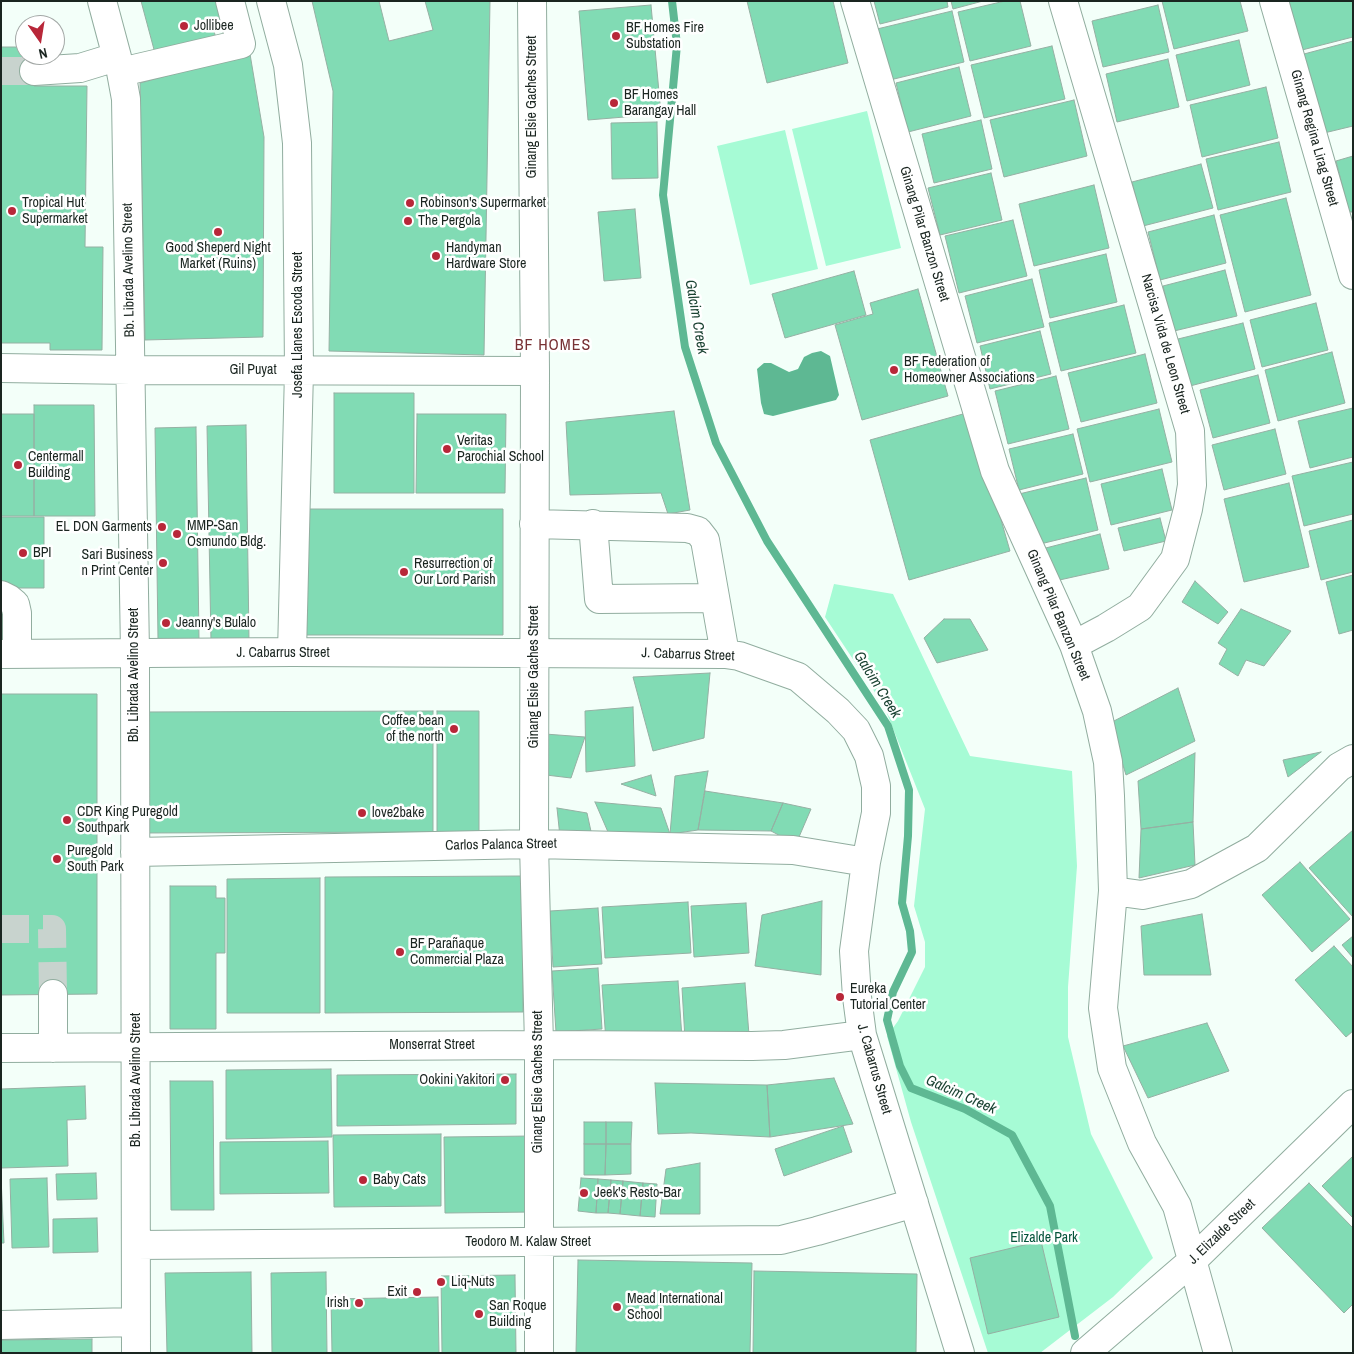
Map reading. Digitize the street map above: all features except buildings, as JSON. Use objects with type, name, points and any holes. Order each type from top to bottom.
[{"type":"street","name":"Bb. Librada Avelino Street","points":[[102,1],[126,99],[134,654],[136,1353]]},
{"type":"street","points":[[34,71],[118,65],[241,44],[230,1]]},
{"type":"street","name":"Josefa Llanes Escoda Street","points":[[271,1],[288,65],[297,143],[299,370],[292,652]]},
{"type":"street","name":"Ginang Elsie Gaches Street","points":[[532,1],[534,844],[539,1045],[539,1353]]},
{"type":"street","name":"Ginang Pilar Banzon Street","points":[[855,1],[995,471],[1074,645],[1097,711],[1108,762],[1113,891],[1103,1008],[1112,1068],[1142,1143],[1177,1206],[1218,1353]]},
{"type":"street","name":"Narcisa Vida de Leon Street","points":[[1063,1],[1190,431],[1191,476],[1188,509],[1175,560],[1140,606],[1106,628],[1074,645]]},
{"type":"street","name":"Ginang Regina Lirag Street","points":[[1274,1],[1353,275]]},
{"type":"street","name":"Gil Puyat","points":[[1,368],[534,371]]},
{"type":"street","points":[[534,524],[593,524],[687,528],[698,531],[705,540],[724,654]]},
{"type":"street","points":[[593,524],[599,599],[715,598]]},
{"type":"street","points":[[1,596],[9,599],[14,604],[17,613],[9,654]]},
{"type":"street","name":"J. Cabarrus Street","points":[[9,654],[292,652],[724,654],[739,656],[798,677],[838,711],[856,730],[869,756],[876,786],[876,813],[866,862],[854,951],[857,998],[862,1034],[960,1353]]},
{"type":"street","points":[[1113,891],[1142,894],[1191,884],[1257,848],[1339,768],[1353,759]]},
{"type":"street","name":"Carlos Palanca Street","points":[[135,852],[534,844],[690,846],[793,850],[866,862]]},
{"type":"street","points":[[53,994],[53,1048]]},
{"type":"street","name":"Monserrat Street","points":[[1,1048],[784,1045],[862,1034]]},
{"type":"street","name":"J. Elizalde Street","points":[[1084,1353],[1192,1261],[1353,1104]]},
{"type":"street","name":"Teodoro M. Kalaw Street","points":[[136,1245],[781,1240],[817,1232],[914,1203]]},
{"type":"street","points":[[1,1325],[136,1322]]},
{"type":"green space","points":[[867,111],[901,248],[826,266],[792,129]]},
{"type":"green space","points":[[785,130],[818,269],[750,285],[717,146]]},
{"type":"green space","name":"Elizalde Park","points":[[834,584],[893,594],[970,756],[1072,771],[1077,866],[1068,987],[1068,1037],[1091,1134],[1153,1258],[1113,1297],[1040,1353],[988,1353],[911,1122],[887,1036],[898,1021],[925,967],[925,942],[914,906],[925,809],[884,706],[825,617]]},
{"type":"shaded area","points":[[821,351],[830,356],[839,395],[836,400],[773,416],[764,414],[757,369],[764,363],[771,363],[789,372],[798,369],[804,357]]},
{"type":"waterway","name":"Galcim Creek","points":[[672,1],[677,45],[663,195],[685,347],[716,443],[767,541],[888,726],[909,790],[908,836],[902,903],[910,931],[912,952],[893,992],[887,1020],[900,1066],[911,1088],[965,1109],[1012,1135],[1050,1206],[1075,1336]]},
{"type":"tunnel","points":[[1,71],[34,71]]},
{"type":"tunnel","points":[[1,929],[52,929],[53,994]]},
{"type":"place","name":"Jollibee","points":[[184,26]]},
{"type":"place","name":"BF Homes Fire Substation","points":[[616,36]]},
{"type":"place","name":"BF Homes Barangay Hall","points":[[614,103]]},
{"type":"place","name":"Robinson's Supermarket","points":[[410,203]]},
{"type":"place","name":"Tropical Hut Supermarket","points":[[12,211]]},
{"type":"place","name":"The Pergola","points":[[408,221]]},
{"type":"place","name":"Good Sheperd Night Market (Ruins)","points":[[218,232]]},
{"type":"place","name":"Handyman Hardware Store","points":[[436,256]]},
{"type":"place","name":"BF Federation of Homeowner Associations","points":[[894,370]]},
{"type":"place","name":"Veritas Parochial School","points":[[447,449]]},
{"type":"place","name":"Centermall Building","points":[[18,465]]},
{"type":"place","name":"EL DON Garments","points":[[162,527]]},
{"type":"place","name":"MMP-San Osmundo Bldg.","points":[[177,534]]},
{"type":"place","name":"BPI","points":[[23,553]]},
{"type":"place","name":"Sari Business n Print Center","points":[[163,563]]},
{"type":"place","name":"Resurrection of Our Lord Parish","points":[[404,572]]},
{"type":"place","name":"Jeanny's Bulalo","points":[[166,623]]},
{"type":"place","name":"Coffee bean of the north","points":[[454,729]]},
{"type":"place","name":"love2bake","points":[[362,813]]},
{"type":"place","name":"CDR King Puregold Southpark","points":[[67,820]]},
{"type":"place","name":"Puregold South Park","points":[[57,859]]},
{"type":"place","name":"BF Parañaque Commercial Plaza","points":[[400,952]]},
{"type":"place","name":"Eureka Tutorial Center","points":[[840,997]]},
{"type":"place","name":"Ookini Yakitori","points":[[505,1080]]},
{"type":"place","name":"Baby Cats","points":[[363,1180]]},
{"type":"place","name":"Jeek's Resto-Bar","points":[[584,1193]]},
{"type":"place","name":"Liq-Nuts","points":[[441,1282]]},
{"type":"place","name":"Exit","points":[[417,1292]]},
{"type":"place","name":"Irish","points":[[359,1303]]},
{"type":"place","name":"Mead International School","points":[[617,1307]]},
{"type":"place","name":"San Roque Building","points":[[479,1314]]},
{"type":"district","name":"BF HOMES","points":[[553,346]]}]
